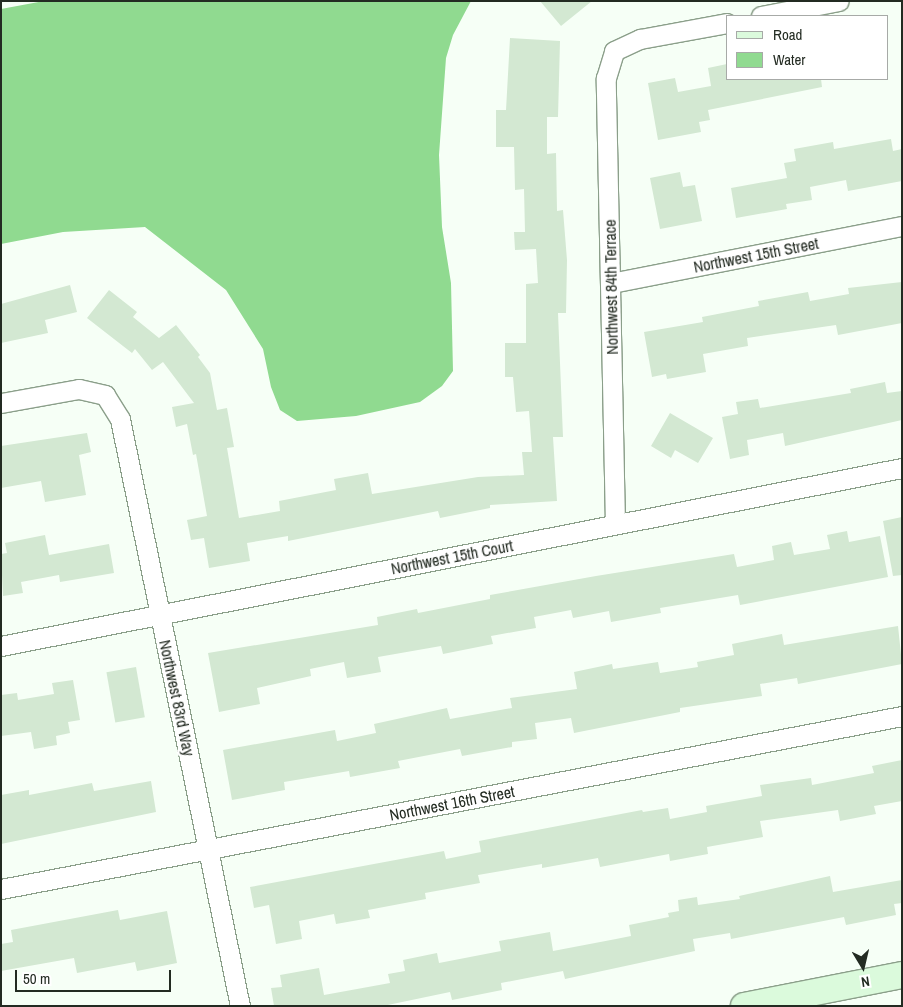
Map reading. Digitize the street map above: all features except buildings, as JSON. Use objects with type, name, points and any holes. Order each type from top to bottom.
[{"type":"street","points":[[766,15],[839,1]]},
{"type":"street","name":"Northwest 84th Terrace","points":[[614,524],[606,78],[614,51],[640,39],[726,23]]},
{"type":"street","name":"Northwest 15th Street","points":[[611,283],[902,226]]},
{"type":"street","name":"Northwest 83rd Way","points":[[1,403],[79,389],[104,395],[120,419],[240,1006]]},
{"type":"street","name":"Northwest 15th Court","points":[[1,646],[902,468]]},
{"type":"street","name":"Northwest 16th Street","points":[[1,889],[902,716]]},
{"type":"street","points":[[744,1006],[902,975]]},
{"type":"water","points":[[44,1],[471,1],[453,35],[446,58],[439,155],[442,227],[451,283],[453,371],[442,386],[420,402],[356,416],[297,421],[280,410],[271,387],[263,349],[226,290],[145,227],[63,232],[1,244],[1,9]]}]
